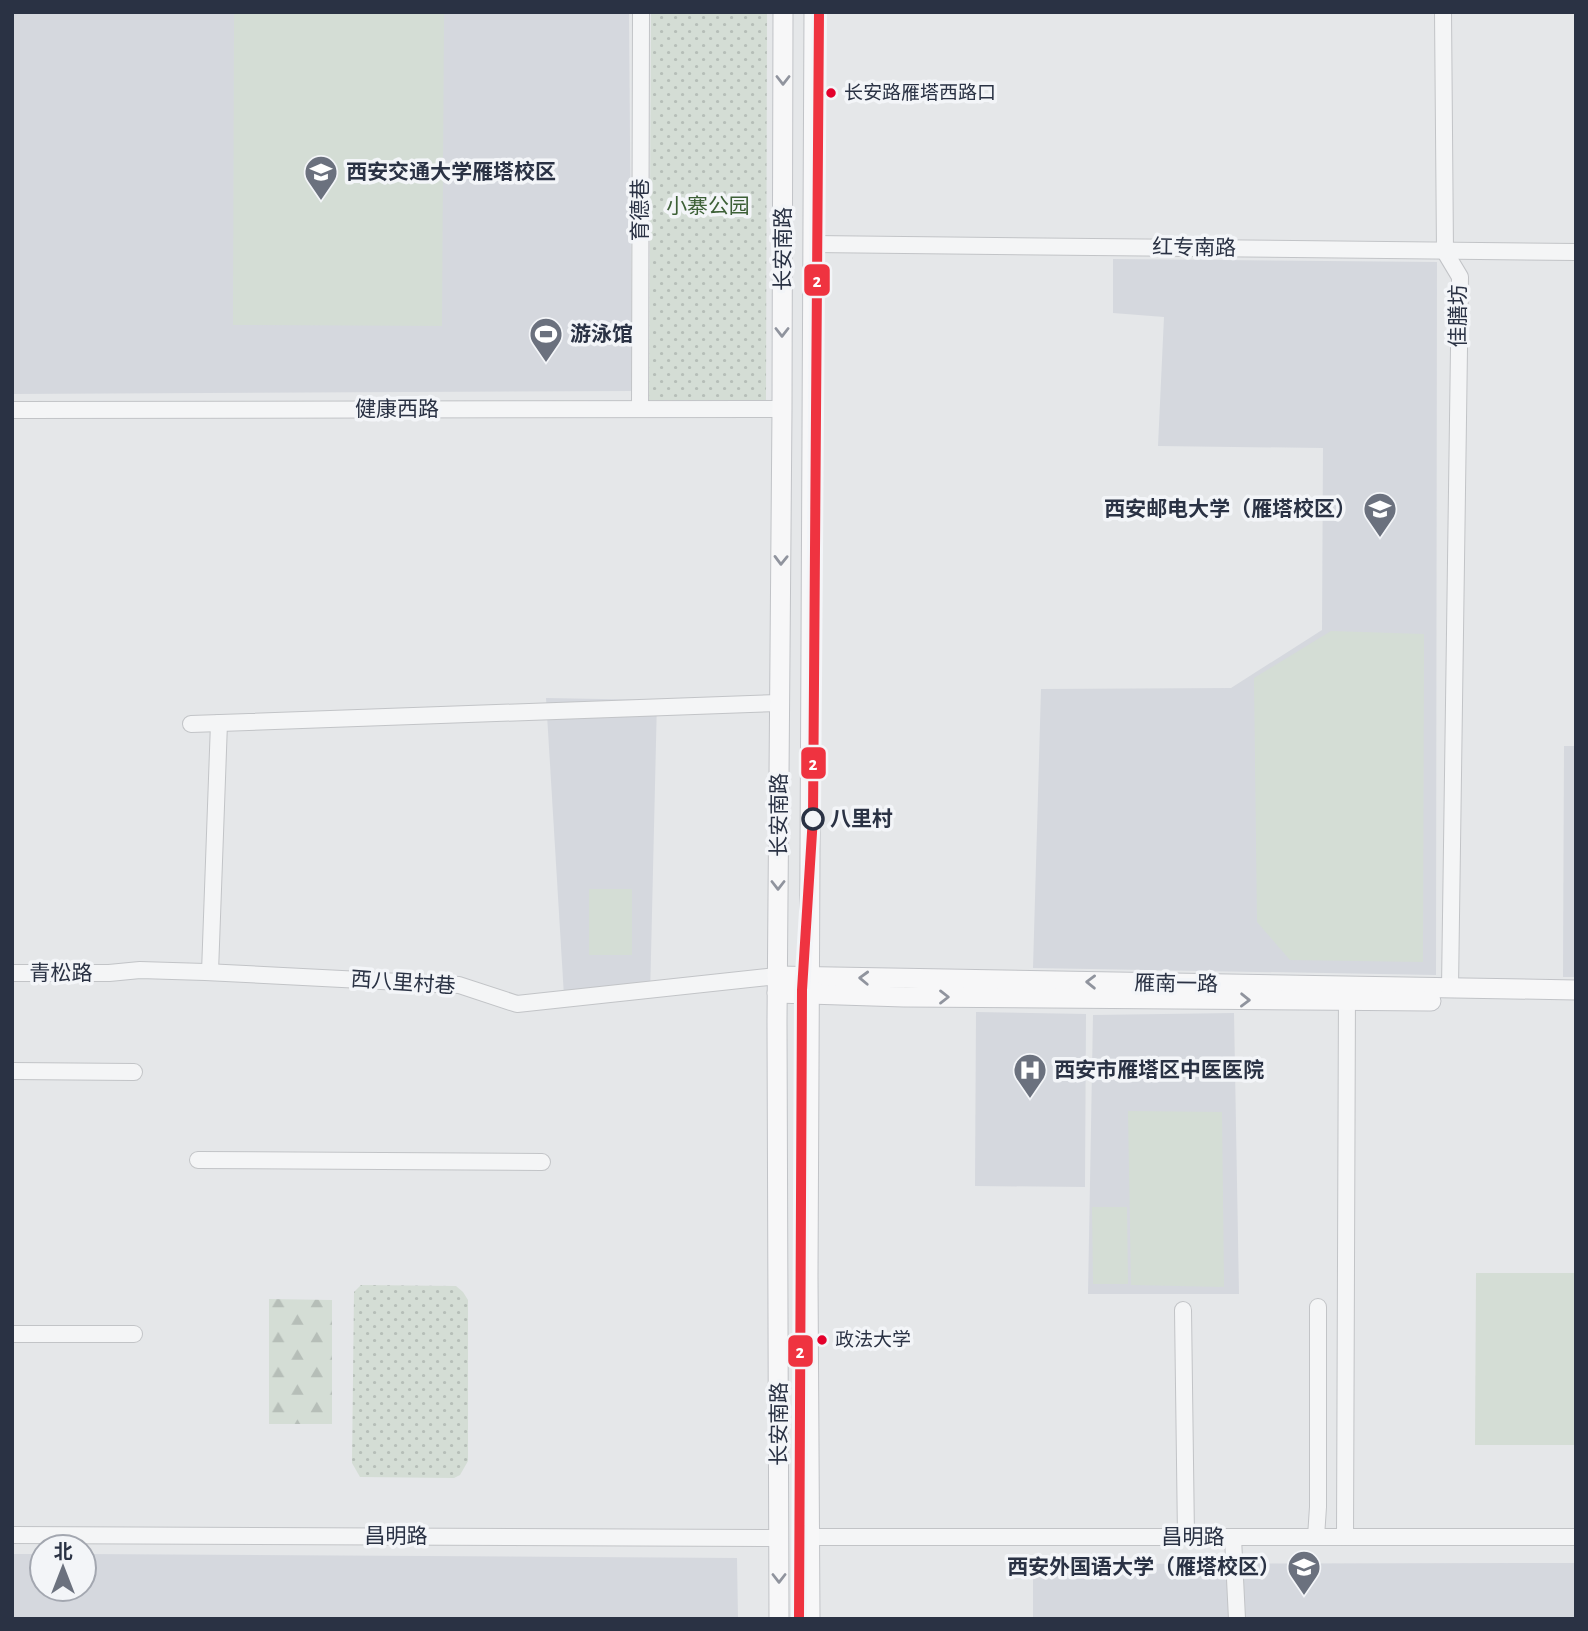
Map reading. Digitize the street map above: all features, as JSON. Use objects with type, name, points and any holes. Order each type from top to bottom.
[{"type":"main road","name":"长安南路","points":[[779,1619],[777,985],[783,12]]},
{"type":"main road","name":"长安南路","points":[[810,1619],[808,1276],[814,12]]},
{"type":"main road","name":"雁南一路","points":[[777,985],[1347,994],[1576,1002]]},
{"type":"main road","name":"雁南一路","points":[[1347,994],[1450,988],[1576,990]]},
{"type":"street","name":"育德巷","points":[[639,409],[641,12]]},
{"type":"street","name":"佳膳坊","points":[[1443,12],[1445,252],[1460,276],[1450,988]]},
{"type":"street","name":"红专南路","points":[[813,244],[1576,252]]},
{"type":"street","name":"健康西路","points":[[12,410],[782,409]]},
{"type":"street","points":[[191,724],[779,703]]},
{"type":"street","points":[[210,972],[219,723]]},
{"type":"street","name":"西八里村巷","points":[[109,973],[140,970],[210,972],[459,985],[517,1004],[777,985]]},
{"type":"street","name":"青松路","points":[[12,972],[109,973]]},
{"type":"street","points":[[1345,1537],[1347,994]]},
{"type":"street","points":[[12,1072],[134,1072]]},
{"type":"street","points":[[198,1160],[542,1162]]},
{"type":"street","points":[[1316,1537],[1318,1307]]},
{"type":"street","points":[[1183,1310],[1186,1537]]},
{"type":"street","points":[[12,1334],[134,1334]]},
{"type":"street","name":"昌明路","points":[[12,1535],[779,1538]]},
{"type":"street","name":"昌明路","points":[[810,1537],[1576,1537]]},
{"type":"street","points":[[1233,1538],[1237,1619]]},
{"type":"shaded area","name":"西安交通大学雁塔校区","points":[[12,12],[629,12],[632,391],[12,394]]},
{"type":"shaded area","name":"西安邮电大学（雁塔校区）","points":[[1113,259],[1437,262],[1436,975],[1033,968],[1041,689],[1231,688],[1322,630],[1323,448],[1158,446],[1164,317],[1113,313]]},
{"type":"shaded area","points":[[546,698],[657,700],[650,998],[564,996]]},
{"type":"shaded area","points":[[1564,746],[1576,746],[1576,977],[1563,977]]},
{"type":"shaded area","name":"西安市雁塔区中医医院","points":[[976,1012],[1086,1014],[1085,1187],[975,1186]]},
{"type":"shaded area","points":[[1234,1013],[1239,1294],[1088,1294],[1093,1015]]},
{"type":"shaded area","points":[[12,1554],[28,1554],[28,1603],[98,1603],[98,1554],[737,1558],[738,1619],[12,1619]]},
{"type":"shaded area","name":"西安外国语大学（雁塔校区）","points":[[1576,1563],[1576,1619],[1033,1619],[1033,1575],[1040,1564]]},
{"type":"green space","points":[[234,12],[444,12],[442,326],[233,325]]},
{"type":"green space","name":"小寨公园","points":[[651,12],[767,12],[766,400],[649,401]]},
{"type":"green space","points":[[1331,631],[1424,634],[1423,962],[1290,960],[1257,922],[1254,678]]},
{"type":"green space","points":[[589,889],[632,889],[632,955],[589,955]]},
{"type":"green space","points":[[1128,1111],[1222,1112],[1224,1287],[1131,1285]]},
{"type":"green space","points":[[1092,1207],[1127,1207],[1128,1284],[1093,1284]]},
{"type":"green space","points":[[1476,1273],[1576,1273],[1576,1445],[1475,1445]]},
{"type":"green space","points":[[361,1285],[456,1286],[468,1300],[468,1461],[460,1475],[454,1478],[360,1477],[352,1463],[354,1292]]},
{"type":"green space","points":[[269,1299],[332,1300],[332,1424],[269,1424]]},
{"type":"transit line","name":"2","points":[[799,1619],[802,990],[813,817],[819,12]]},
{"type":"place","name":"长安路雁塔西路口","points":[[831,93]]},
{"type":"place","name":"西安交通大学雁塔校区","points":[[321,202]]},
{"type":"place","name":"游泳馆","points":[[546,364]]},
{"type":"place","name":"西安邮电大学（雁塔校区）","points":[[1380,539]]},
{"type":"place","name":"八里村","points":[[813,819]]},
{"type":"place","name":"西安市雁塔区中医医院","points":[[1030,1100]]},
{"type":"place","name":"政法大学","points":[[822,1340]]},
{"type":"place","name":"西安外国语大学（雁塔校区）","points":[[1304,1597]]}]
